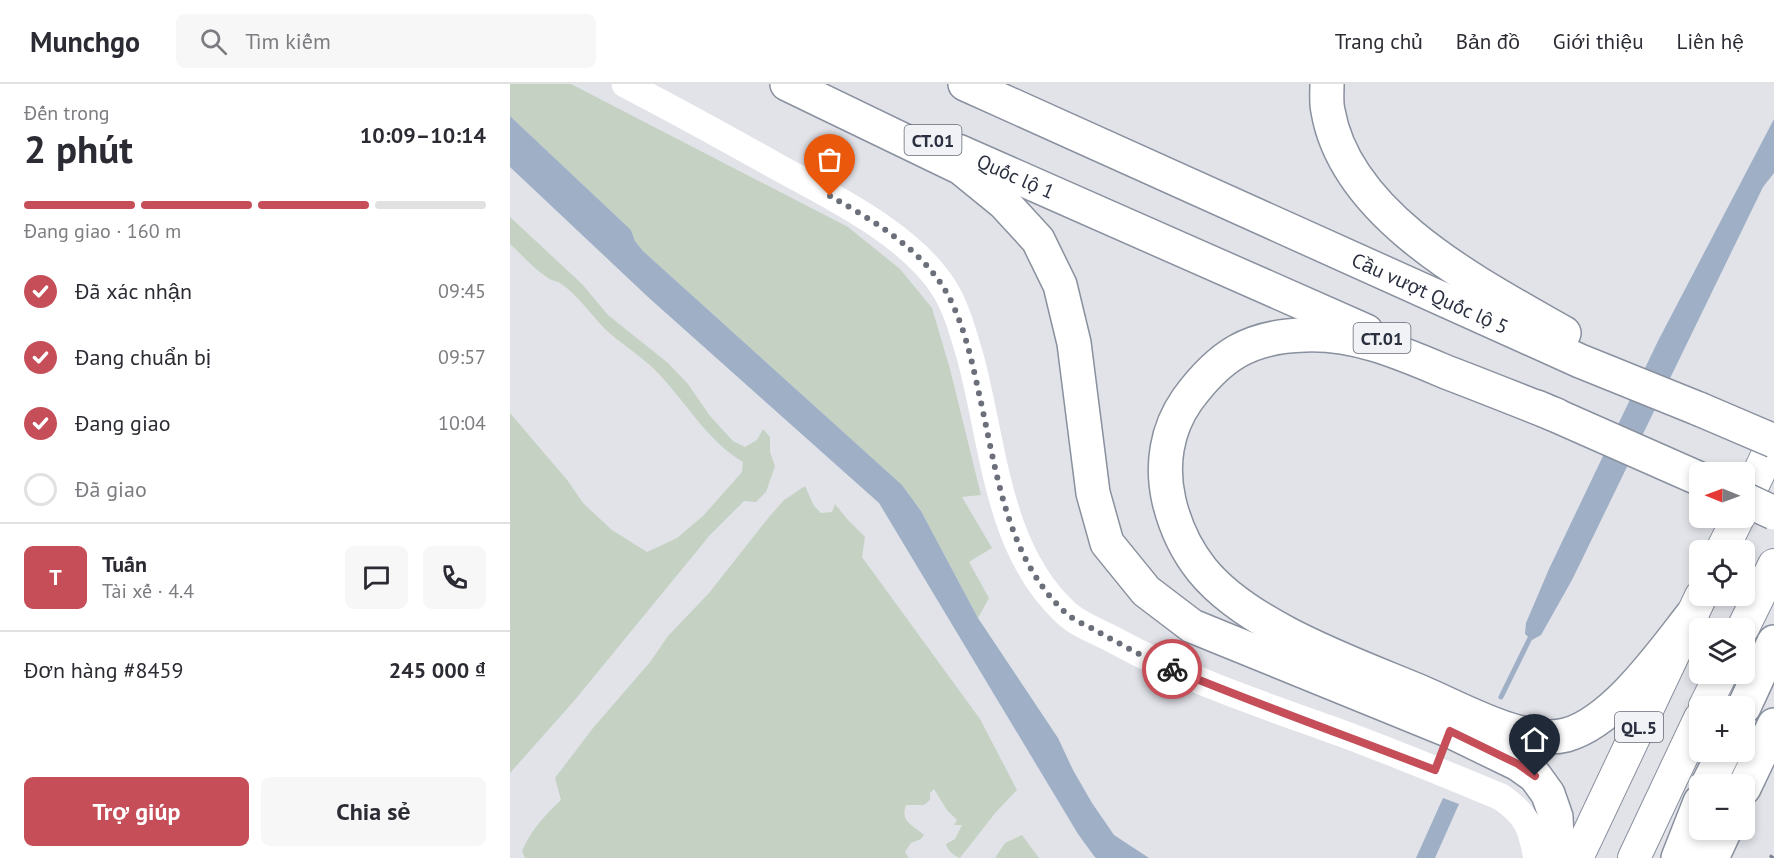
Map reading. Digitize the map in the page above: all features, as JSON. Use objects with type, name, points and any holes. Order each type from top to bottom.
[{"type":"highway","points":[[787,84],[961,168],[1004,203],[1038,240],[1060,285],[1074,343],[1093,493],[1107,543],[1146,591],[1192,626],[1450,731],[1518,764],[1535,776],[1548,794],[1556,817],[1558,858]]},
{"type":"highway","name":"Quốc lộ 1","points":[[802,84],[1064,196],[1556,415]]},
{"type":"highway","name":"Cầu vượt Quốc lộ 5","points":[[965,84],[1569,356],[1774,441]]},
{"type":"highway","points":[[1327,84],[1328,111],[1339,149],[1363,188],[1406,232],[1477,284],[1699,409]]},
{"type":"highway","points":[[1556,415],[1383,346],[1346,337],[1307,334],[1280,337],[1252,343],[1217,364],[1203,378],[1181,409],[1171,432],[1165,457],[1166,488],[1173,515],[1191,555],[1203,572],[1223,592],[1258,616],[1304,642],[1516,731],[1546,738],[1564,736],[1582,730],[1608,710],[1637,684],[1696,606]]},
{"type":"highway","name":"CT.01","points":[[1556,415],[1689,474]]},
{"type":"highway","points":[[1755,480],[1774,441]]},
{"type":"highway","points":[[1755,506],[1774,513]]},
{"type":"highway","points":[[1748,618],[1774,565]]},
{"type":"highway","name":"QL.5","points":[[1577,858],[1697,606]]},
{"type":"highway","points":[[1749,696],[1774,642]]},
{"type":"highway","points":[[1751,774],[1774,725]]},
{"type":"highway","name":"QL.5","points":[[1634,858],[1689,741]]},
{"type":"highway","points":[[1678,858],[1689,830]]},
{"type":"highway","points":[[1712,858],[1720,840]]},
{"type":"main road","points":[[625,84],[868,218],[931,270],[945,289],[955,309],[965,339],[1005,510],[1032,569],[1050,596],[1069,616],[1167,667],[1501,797],[1520,810],[1532,831],[1537,858]]},
{"type":"main road","points":[[1435,770],[1450,731]]},
{"type":"green space","points":[[510,84],[571,84],[848,227],[900,269],[932,308],[950,369],[981,495],[962,497],[992,548],[969,562],[989,598],[978,618],[921,511],[902,485],[643,251],[635,241],[631,230],[510,116]]},
{"type":"green space","points":[[510,217],[582,284],[608,315],[668,363],[688,384],[710,416],[733,441],[745,447],[757,440],[763,429],[770,437],[770,452],[775,466],[766,492],[756,502],[744,501],[710,535],[574,701],[510,773],[510,413],[568,481],[583,503],[612,530],[647,552],[677,538],[703,516],[742,472],[743,462],[718,443],[666,382],[605,329],[579,299],[560,283],[543,274],[510,244]]},
{"type":"green space","points":[[805,486],[814,506],[821,513],[832,512],[835,504],[865,537],[862,557],[980,719],[1017,790],[996,812],[960,858],[951,852],[946,844],[955,839],[962,825],[954,825],[957,820],[947,810],[934,789],[930,793],[930,800],[924,805],[906,805],[906,819],[924,835],[921,839],[911,843],[905,852],[909,858],[525,858],[522,851],[530,836],[561,800],[555,778],[593,728],[650,662],[668,636],[709,593],[769,517],[784,500]]},
{"type":"green space","points":[[1022,835],[1039,858],[995,858],[1005,843]]},
{"type":"water","points":[[510,116],[631,230],[635,241],[643,251],[902,485],[921,511],[978,618],[1058,738],[1092,803],[1114,835],[1149,858],[1096,858],[1094,856],[1078,834],[879,503],[648,297],[510,167]]},
{"type":"water","points":[[1774,119],[1774,173],[1763,187],[1572,580],[1541,635],[1532,640],[1525,634],[1526,623],[1549,569],[1658,341]]},
{"type":"water","points":[[1443,798],[1459,804],[1435,858],[1416,858]]},
{"type":"waterway","points":[[1501,697],[1533,632]]},
{"type":"railway","points":[[1771,858],[1774,852]]},
{"type":"way so far","points":[[830,196],[868,218],[907,248],[931,270],[945,289],[955,309],[976,379],[1005,510],[1032,569],[1050,596],[1069,616],[1172,669]]},
{"type":"route","points":[[1172,669],[1435,770],[1450,731],[1518,764],[1535,776]]}]
